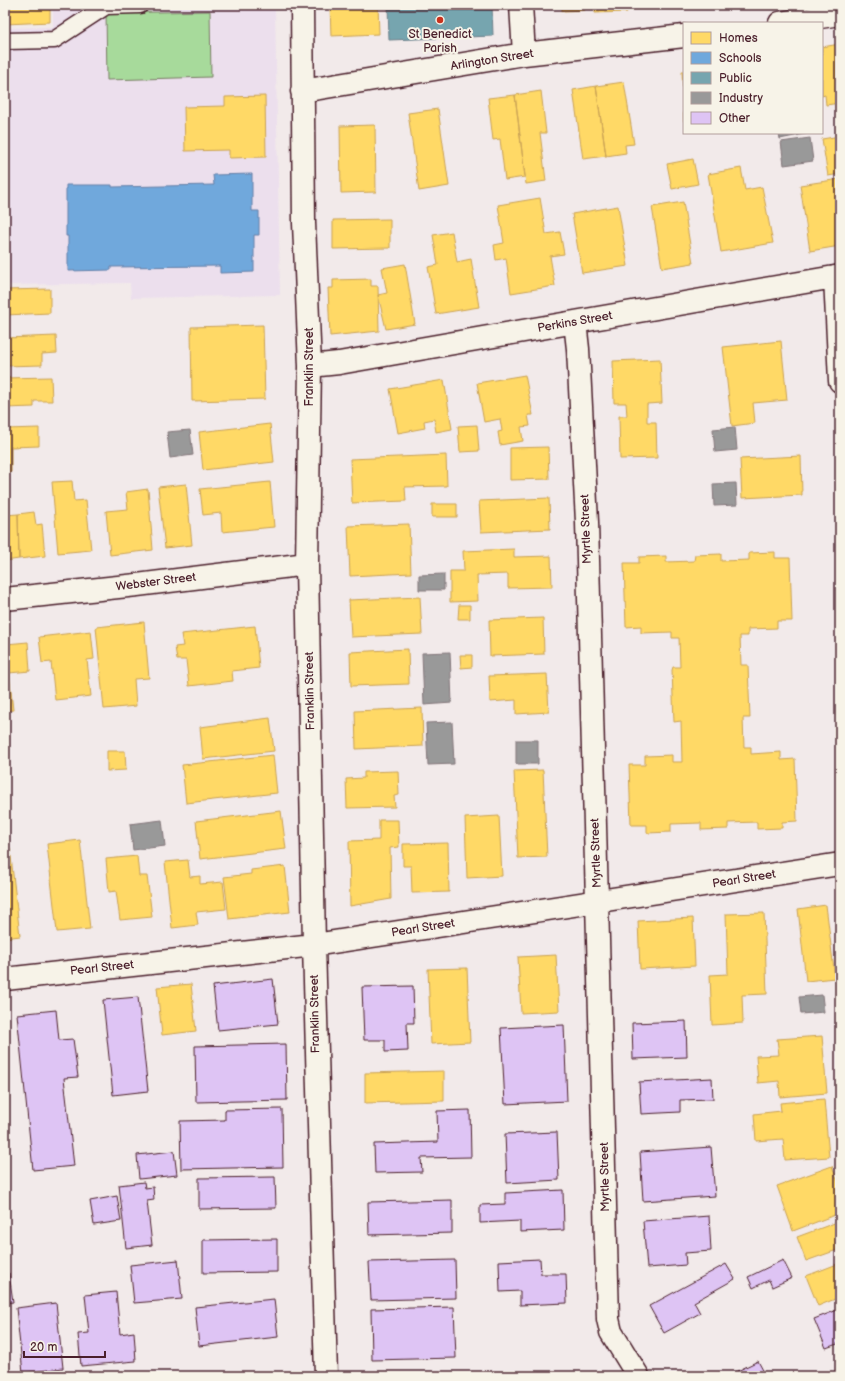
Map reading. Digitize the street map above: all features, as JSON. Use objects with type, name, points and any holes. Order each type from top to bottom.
[{"type":"street","name":"Franklin Street","points":[[302,5],[304,223],[310,366],[307,564],[314,945],[326,1376]]},
{"type":"street","points":[[521,5],[524,54]]},
{"type":"street","points":[[787,22],[840,14]]},
{"type":"street","name":"Arlington Street","points":[[302,91],[524,54],[683,36]]},
{"type":"street","points":[[837,276],[840,381]]},
{"type":"street","name":"Perkins Street","points":[[310,366],[340,363],[837,276]]},
{"type":"street","name":"Myrtle Street","points":[[575,322],[578,349],[587,522],[608,1319],[611,1332],[638,1376]]},
{"type":"street","name":"Webster Street","points":[[5,599],[137,585],[307,564]]},
{"type":"street","name":"Pearl Street","points":[[5,979],[314,945],[840,864]]},
{"type":"lane","points":[[5,41],[54,40],[106,6],[140,5]]},
{"type":"shaded area","points":[[53,5],[275,5],[280,295],[131,298],[130,283],[5,285],[5,28],[53,27]]},
{"type":"green space","points":[[210,11],[211,77],[107,80],[106,13]]},
{"type":"building: Homes","points":[[5,5],[50,5],[50,22],[5,24]]},
{"type":"building: Homes","points":[[330,5],[378,5],[379,34],[331,36]]},
{"type":"building: Homes","points":[[562,5],[585,5],[585,10],[562,11]]},
{"type":"building: Homes","points":[[595,5],[627,5],[627,12],[595,13]]},
{"type":"building: Homes","points":[[671,5],[704,5],[704,6],[671,8]]},
{"type":"building: Homes","points":[[840,44],[840,103],[826,105],[825,95],[823,96],[823,47]]},
{"type":"building: Homes","points":[[682,71],[683,71],[683,96]]},
{"type":"building: Homes","points":[[624,82],[634,144],[625,145],[626,153],[606,156],[596,86]]},
{"type":"building: Homes","points":[[596,86],[606,156],[583,159],[573,90]]},
{"type":"building: Homes","points":[[541,91],[546,133],[540,133],[546,181],[526,184],[515,95]]},
{"type":"building: Homes","points":[[515,95],[525,177],[505,180],[500,139],[493,140],[488,98]]},
{"type":"building: Homes","points":[[265,96],[266,157],[229,158],[229,150],[185,151],[184,107],[225,106],[225,97]]},
{"type":"building: Homes","points":[[438,109],[449,186],[419,191],[408,113]]},
{"type":"building: Homes","points":[[375,125],[376,192],[341,193],[340,126]]},
{"type":"building: Homes","points":[[840,136],[840,174],[828,176],[822,139]]},
{"type":"building: Homes","points":[[693,159],[698,184],[672,189],[667,164]]},
{"type":"building: Homes","points":[[741,168],[745,190],[762,187],[773,243],[721,252],[708,174]]},
{"type":"building: Homes","points":[[840,179],[840,246],[810,251],[800,185]]},
{"type":"building: Homes","points":[[540,198],[546,234],[560,232],[564,254],[550,256],[555,286],[511,293],[506,258],[496,260],[494,245],[504,243],[498,205]]},
{"type":"building: Homes","points":[[683,202],[693,263],[662,268],[652,207]]},
{"type":"building: Homes","points":[[618,206],[628,266],[582,273],[572,214]]},
{"type":"building: Homes","points":[[390,219],[390,248],[333,249],[333,220]]},
{"type":"building: Homes","points":[[452,232],[457,262],[471,259],[479,307],[436,314],[428,267],[438,265],[433,235]]},
{"type":"building: Homes","points":[[405,264],[415,324],[386,329],[378,295],[387,293],[382,268]]},
{"type":"building: Homes","points":[[371,279],[371,286],[378,286],[379,331],[330,336],[328,288],[333,288],[333,280]]},
{"type":"building: Homes","points":[[50,289],[50,313],[5,315],[5,290]]},
{"type":"building: Homes","points":[[263,325],[265,399],[192,401],[191,327]]},
{"type":"building: Homes","points":[[56,336],[57,353],[42,354],[42,365],[5,366],[5,338]]},
{"type":"building: Homes","points":[[781,341],[787,400],[753,403],[755,423],[732,426],[723,347]]},
{"type":"building: Homes","points":[[660,359],[662,403],[647,404],[647,422],[656,422],[657,458],[620,459],[619,416],[627,416],[626,403],[614,403],[613,361]]},
{"type":"building: Homes","points":[[525,375],[533,415],[528,415],[530,426],[521,427],[523,441],[500,445],[498,432],[502,431],[500,419],[484,422],[477,383]]},
{"type":"building: Homes","points":[[51,377],[52,401],[34,401],[34,407],[5,408],[5,378]]},
{"type":"building: Homes","points":[[444,380],[452,429],[436,432],[434,419],[424,421],[425,428],[398,433],[390,389]]},
{"type":"building: Homes","points":[[270,424],[274,462],[203,470],[199,432]]},
{"type":"building: Homes","points":[[477,425],[479,451],[460,452],[458,426]]},
{"type":"building: Homes","points":[[39,428],[39,446],[11,447],[11,472],[5,472],[5,429]]},
{"type":"building: Homes","points":[[548,447],[549,479],[510,480],[510,448]]},
{"type":"building: Homes","points":[[446,455],[447,486],[405,487],[406,501],[352,503],[350,459]]},
{"type":"building: Homes","points":[[801,456],[802,495],[742,498],[740,459]]},
{"type":"building: Homes","points":[[72,481],[74,501],[86,500],[91,550],[58,553],[52,482]]},
{"type":"building: Homes","points":[[270,482],[274,527],[222,532],[221,513],[203,515],[200,489]]},
{"type":"building: Homes","points":[[186,484],[192,545],[165,548],[158,487]]},
{"type":"building: Homes","points":[[148,489],[153,550],[110,555],[106,511],[128,509],[126,492]]},
{"type":"building: Homes","points":[[549,498],[550,529],[481,532],[479,501]]},
{"type":"building: Homes","points":[[432,504],[457,504],[457,517],[432,517]]},
{"type":"building: Homes","points":[[34,512],[36,525],[42,524],[45,556],[19,559],[18,514]]},
{"type":"building: Homes","points":[[18,514],[19,559],[5,561],[5,515]]},
{"type":"building: Homes","points":[[409,524],[411,573],[350,576],[348,526]]},
{"type":"building: Homes","points":[[514,549],[514,557],[551,556],[552,587],[508,588],[508,574],[477,575],[478,601],[450,602],[450,571],[464,571],[463,551]]},
{"type":"building: Homes","points":[[775,552],[775,558],[790,558],[792,621],[777,621],[777,628],[748,629],[748,636],[740,636],[741,665],[748,665],[750,718],[743,718],[744,747],[751,747],[751,754],[781,752],[781,760],[795,759],[797,821],[782,822],[782,828],[757,829],[757,822],[728,823],[728,829],[701,830],[701,823],[671,824],[671,832],[647,833],[647,825],[631,825],[629,765],[645,765],[645,756],[672,755],[672,762],[682,762],[681,721],[674,722],[672,670],[673,667],[680,667],[679,638],[672,638],[672,632],[641,633],[641,626],[626,627],[624,563],[639,563],[639,557],[666,556],[666,562],[694,561],[695,555],[721,554],[721,561],[749,560],[749,553]]},
{"type":"building: Homes","points":[[420,597],[422,634],[351,637],[349,600]]},
{"type":"building: Homes","points":[[459,605],[470,605],[470,619],[458,619]]},
{"type":"building: Homes","points":[[543,618],[544,654],[490,656],[489,620]]},
{"type":"building: Homes","points":[[144,622],[149,678],[134,679],[136,706],[104,709],[96,627]]},
{"type":"building: Homes","points":[[255,626],[259,668],[232,671],[233,681],[189,686],[186,660],[177,660],[175,647],[183,646],[181,634]]},
{"type":"building: Homes","points":[[91,631],[94,659],[87,660],[91,696],[55,700],[51,662],[42,663],[39,637]]},
{"type":"building: Homes","points":[[28,642],[30,671],[9,673],[6,644]]},
{"type":"building: Homes","points":[[5,644],[13,710],[5,711]]},
{"type":"building: Homes","points":[[408,649],[409,684],[351,686],[350,652]]},
{"type":"building: Homes","points":[[460,655],[472,655],[472,667],[461,668]]},
{"type":"building: Homes","points":[[547,674],[549,712],[516,714],[516,700],[490,702],[489,676]]},
{"type":"building: Homes","points":[[422,708],[423,746],[356,749],[355,711]]},
{"type":"building: Homes","points":[[270,718],[274,751],[203,759],[200,727]]},
{"type":"building: Homes","points":[[107,751],[125,751],[126,770],[107,771]]},
{"type":"building: Homes","points":[[273,755],[277,793],[186,803],[182,765]]},
{"type":"building: Homes","points":[[543,770],[547,857],[518,858],[514,771]]},
{"type":"building: Homes","points":[[398,771],[399,795],[394,796],[395,807],[347,808],[346,779],[364,778],[364,772]]},
{"type":"building: Homes","points":[[281,811],[286,849],[200,859],[196,821]]},
{"type":"building: Homes","points":[[499,816],[502,876],[467,878],[465,818]]},
{"type":"building: Homes","points":[[379,820],[398,820],[399,847],[390,848],[391,899],[350,906],[349,841],[379,840]]},
{"type":"building: Homes","points":[[80,840],[90,929],[57,932],[47,844]]},
{"type":"building: Homes","points":[[448,843],[449,892],[412,893],[411,866],[403,866],[403,844]]},
{"type":"building: Homes","points":[[5,848],[10,848],[20,936],[5,938]]},
{"type":"building: Homes","points":[[137,856],[139,876],[147,876],[152,917],[120,920],[116,891],[109,892],[106,859]]},
{"type":"building: Homes","points":[[188,860],[190,877],[200,876],[200,884],[223,882],[226,909],[196,912],[198,925],[172,928],[165,862]]},
{"type":"building: Homes","points":[[285,866],[290,912],[229,919],[224,877],[251,874],[251,870]]},
{"type":"building: Homes","points":[[826,905],[835,978],[806,981],[798,909]]},
{"type":"building: Homes","points":[[764,913],[767,994],[742,995],[743,1023],[712,1025],[710,975],[728,974],[726,914]]},
{"type":"building: Homes","points":[[693,918],[695,966],[640,969],[638,921]]},
{"type":"building: Homes","points":[[556,955],[559,1011],[521,1013],[518,957]]},
{"type":"building: Homes","points":[[467,968],[470,1042],[431,1044],[428,969]]},
{"type":"building: Homes","points":[[191,984],[196,1031],[162,1035],[157,987]]},
{"type":"building: Homes","points":[[822,1036],[827,1093],[780,1097],[779,1081],[758,1083],[756,1056],[779,1055],[777,1039]]},
{"type":"building: Homes","points":[[444,1071],[444,1101],[365,1103],[365,1073]]},
{"type":"building: Homes","points":[[824,1099],[829,1157],[785,1160],[783,1139],[756,1141],[754,1114],[781,1111],[780,1103]]},
{"type":"building: Homes","points":[[832,1166],[840,1188],[840,1213],[793,1231],[777,1186]]},
{"type":"building: Homes","points":[[840,1221],[840,1249],[806,1261],[797,1237]]},
{"type":"building: Homes","points":[[840,1263],[840,1297],[818,1306],[806,1276]]},
{"type":"building: Schools","points":[[252,174],[252,211],[259,211],[259,235],[254,235],[254,272],[220,273],[220,266],[111,267],[111,270],[68,271],[66,185],[112,185],[112,187],[214,185],[213,175]]},
{"type":"building: Public","name":"St Benedict Parish","points":[[388,5],[492,5],[493,36],[389,40]]},
{"type":"building: Industry","points":[[779,134],[804,134],[780,139]]},
{"type":"building: Industry","points":[[810,138],[813,161],[784,165],[781,142]]},
{"type":"building: Industry","points":[[735,427],[737,450],[715,452],[713,429]]},
{"type":"building: Industry","points":[[190,430],[193,455],[170,458],[167,432]]},
{"type":"building: Industry","points":[[736,483],[737,505],[714,506],[713,484]]},
{"type":"building: Industry","points":[[444,574],[444,590],[419,590],[419,575]]},
{"type":"building: Industry","points":[[450,652],[452,703],[424,705],[422,653]]},
{"type":"building: Industry","points":[[452,722],[454,764],[428,765],[426,723]]},
{"type":"building: Industry","points":[[516,740],[538,740],[538,764],[516,764]]},
{"type":"building: Industry","points":[[162,820],[165,846],[133,850],[130,824]]},
{"type":"building: Industry","points":[[822,995],[824,1012],[801,1014],[799,997]]},
{"type":"building: Other","points":[[273,979],[278,1024],[218,1030],[213,986]]},
{"type":"building: Other","points":[[413,986],[414,1023],[407,1023],[408,1051],[385,1052],[385,1040],[364,1040],[362,987]]},
{"type":"building: Other","points":[[138,997],[148,1091],[113,1095],[103,1000]]},
{"type":"building: Other","points":[[56,1010],[59,1040],[73,1039],[78,1077],[64,1078],[74,1166],[33,1170],[17,1014]]},
{"type":"building: Other","points":[[686,1021],[687,1057],[633,1059],[632,1023]]},
{"type":"building: Other","points":[[564,1025],[567,1101],[505,1104],[501,1028]]},
{"type":"building: Other","points":[[286,1044],[287,1100],[196,1102],[195,1046]]},
{"type":"building: Other","points":[[5,1054],[8,1085],[5,1085]]},
{"type":"building: Other","points":[[712,1078],[713,1099],[680,1100],[680,1112],[641,1114],[639,1082]]},
{"type":"building: Other","points":[[282,1109],[283,1167],[181,1169],[180,1121],[225,1120],[225,1110]]},
{"type":"building: Other","points":[[470,1110],[471,1157],[421,1158],[422,1172],[375,1173],[374,1144],[438,1142],[437,1111]]},
{"type":"building: Other","points":[[557,1132],[559,1180],[507,1183],[505,1134]]},
{"type":"building: Other","points":[[711,1147],[715,1196],[643,1201],[640,1152]]},
{"type":"building: Other","points":[[174,1151],[177,1175],[139,1179],[137,1155]]},
{"type":"building: Other","points":[[275,1177],[276,1208],[199,1209],[199,1178]]},
{"type":"building: Other","points":[[144,1182],[145,1188],[153,1187],[154,1200],[147,1201],[152,1245],[126,1248],[119,1185]]},
{"type":"building: Other","points":[[563,1190],[564,1230],[520,1232],[520,1221],[480,1223],[480,1205],[505,1204],[505,1193]]},
{"type":"building: Other","points":[[117,1196],[121,1221],[94,1225],[90,1201]]},
{"type":"building: Other","points":[[452,1200],[452,1233],[369,1235],[368,1202]]},
{"type":"building: Other","points":[[709,1216],[711,1251],[685,1253],[686,1265],[647,1268],[643,1221]]},
{"type":"building: Other","points":[[277,1239],[277,1272],[203,1273],[203,1240]]},
{"type":"building: Other","points":[[540,1259],[541,1274],[566,1274],[567,1303],[520,1305],[520,1291],[500,1292],[499,1261]]},
{"type":"building: Other","points":[[178,1260],[182,1299],[134,1303],[130,1265]]},
{"type":"building: Other","points":[[455,1260],[456,1298],[371,1300],[369,1262]]},
{"type":"building: Other","points":[[783,1260],[792,1278],[772,1287],[769,1280],[753,1288],[748,1277]]},
{"type":"building: Other","points":[[726,1264],[735,1279],[694,1302],[700,1313],[664,1333],[649,1306]]},
{"type":"building: Other","points":[[9,1273],[13,1302],[5,1303],[5,1274]]},
{"type":"building: Other","points":[[116,1292],[120,1334],[134,1332],[136,1361],[81,1366],[78,1334],[89,1333],[85,1295]]},
{"type":"building: Other","points":[[274,1299],[278,1337],[199,1346],[195,1307]]},
{"type":"building: Other","points":[[56,1303],[63,1368],[23,1373],[16,1308]]},
{"type":"building: Other","points":[[454,1307],[456,1358],[372,1360],[371,1309]]},
{"type":"building: Other","points":[[840,1309],[840,1343],[826,1348],[814,1319]]},
{"type":"building: Other","points":[[758,1361],[766,1376],[727,1376]]},
{"type":"place","name":"St Benedict Parish","points":[[440,20]]}]
